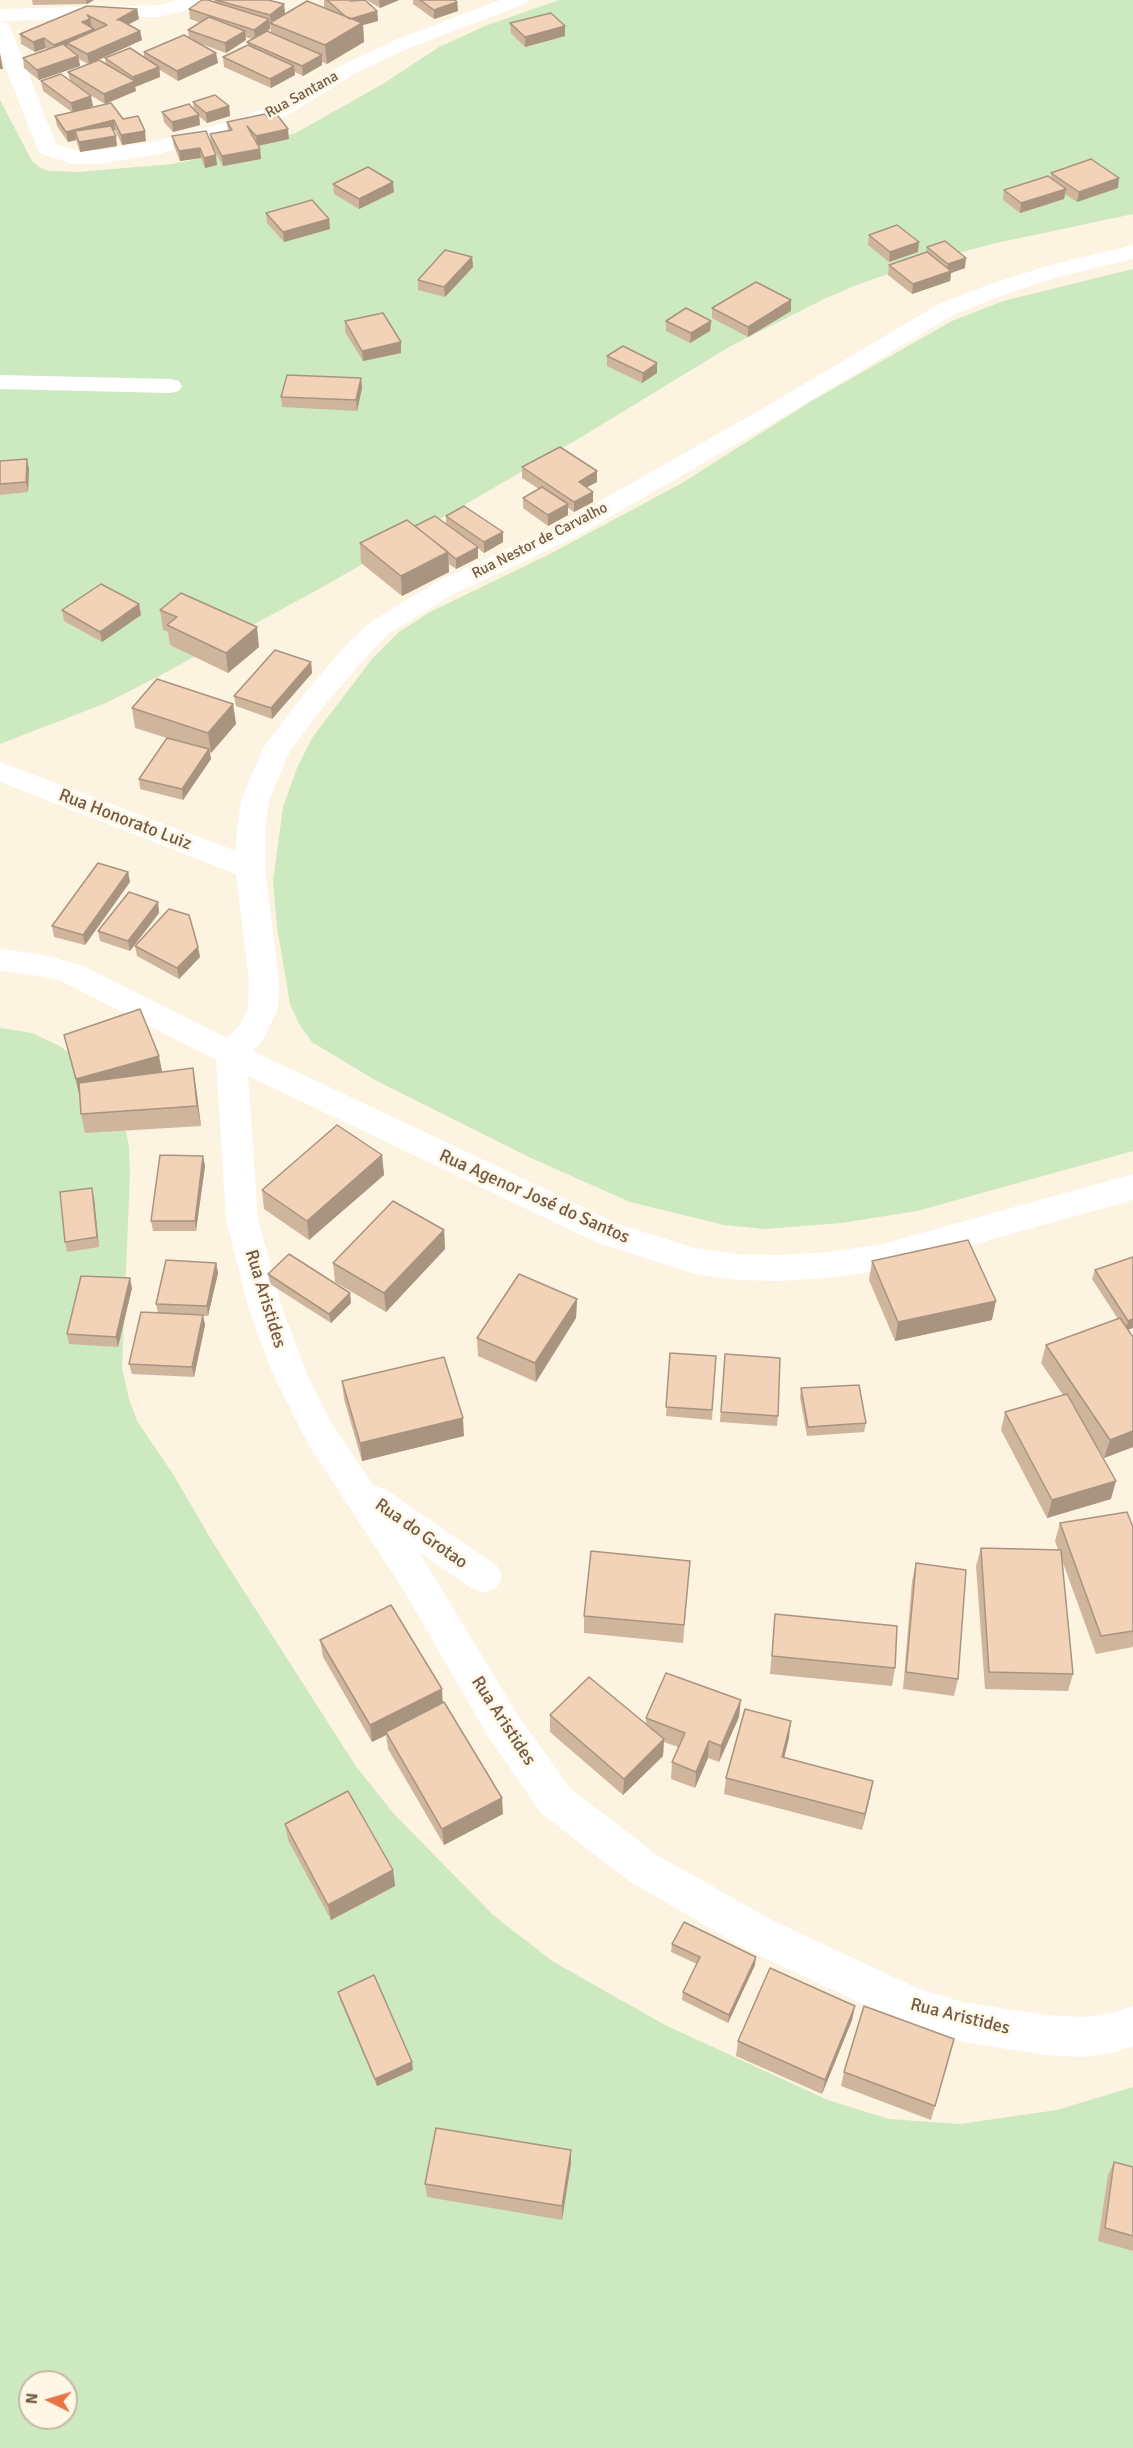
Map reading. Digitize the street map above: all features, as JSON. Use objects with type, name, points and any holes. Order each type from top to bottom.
[{"type":"street","name":"Rua Santana","points":[[0,27],[47,148],[62,155],[99,157],[158,147],[222,131],[282,109],[349,69],[402,44],[519,0]]},
{"type":"street","points":[[0,15],[158,10],[191,2]]},
{"type":"street","name":"Rua Nestor de Carvalho","points":[[231,1054],[252,1032],[263,1010],[264,982],[250,868],[251,827],[256,798],[277,748],[339,669],[381,627],[445,588],[563,533],[754,424],[947,309],[1001,288],[1055,271],[1133,252]]},
{"type":"street","points":[[0,382],[170,386]]},
{"type":"street","name":"Rua Honorato Luiz","points":[[0,771],[250,868]]},
{"type":"street","name":"Rua Agenor José do Santos","points":[[0,960],[39,965],[70,973],[231,1054],[610,1234],[695,1260],[736,1267],[789,1268],[882,1257],[1133,1187]]},
{"type":"street","name":"Rua Aristides","points":[[231,1054],[242,1219],[265,1307],[289,1372],[320,1434],[417,1580],[503,1726],[556,1801],[643,1868],[758,1934],[914,2007],[963,2022],[1045,2035],[1083,2037],[1112,2033],[1133,2026]]},
{"type":"street","name":"Rua do Grotao","points":[[359,1490],[484,1577]]},
{"type":"green space","points":[[559,0],[1133,0],[1133,214],[992,244],[918,264],[826,298],[729,347],[578,439],[328,584],[161,675],[106,703],[0,744],[0,100],[32,161],[49,171],[78,172],[172,164],[233,152],[296,133],[386,82],[439,47],[485,26]]},
{"type":"green space","points":[[1133,269],[1133,1151],[917,1211],[841,1223],[765,1229],[724,1225],[630,1202],[529,1157],[375,1080],[312,1042],[299,1024],[290,1004],[277,927],[273,882],[283,807],[297,768],[312,738],[372,659],[399,632],[430,612],[548,555],[682,483],[810,402],[952,321],[1003,301]]},
{"type":"green space","points":[[0,1028],[32,1033],[60,1046],[76,1059],[125,1125],[130,1174],[122,1368],[137,1421],[173,1474],[212,1541],[355,1765],[394,1814],[493,1915],[552,1961],[665,2025],[828,2100],[889,2119],[960,2124],[1057,2110],[1133,2087],[1133,2448],[0,2448]]},
{"type":"building","points":[[202,0],[269,19],[254,30],[189,9]]},
{"type":"building","points":[[216,0],[268,0],[284,4],[270,15]]},
{"type":"building","points":[[327,0],[365,0],[377,11],[350,19]]},
{"type":"building","points":[[420,0],[455,0],[457,2],[434,10]]},
{"type":"building","points":[[307,1],[362,23],[325,45],[270,23]]},
{"type":"building","points":[[87,6],[137,9],[117,20],[140,31],[87,54],[67,43],[107,25],[87,15],[90,19],[82,22],[94,29],[54,45],[44,38],[33,42],[20,34]]},
{"type":"building","points":[[551,13],[565,26],[525,37],[510,23]]},
{"type":"building","points":[[209,17],[245,31],[225,43],[188,30]]},
{"type":"building","points":[[267,31],[322,55],[302,66],[247,42]]},
{"type":"building","points":[[184,35],[216,53],[177,71],[144,52]]},
{"type":"building","points":[[63,44],[78,56],[37,70],[23,58]]},
{"type":"building","points":[[248,45],[294,66],[270,79],[223,57]]},
{"type":"building","points":[[130,48],[159,67],[133,77],[105,58]]},
{"type":"building","points":[[99,60],[135,81],[104,94],[68,72]]},
{"type":"building","points":[[61,74],[91,96],[71,103],[41,81]]},
{"type":"building","points":[[215,95],[229,106],[206,113],[193,102]]},
{"type":"building","points":[[111,103],[123,119],[138,116],[145,131],[121,135],[114,120],[66,132],[55,116]]},
{"type":"building","points":[[189,104],[199,115],[172,122],[162,112]]},
{"type":"building","points":[[265,114],[268,118],[278,116],[288,129],[256,136],[247,126],[260,149],[222,156],[210,134],[232,130],[227,122]]},
{"type":"building","points":[[111,126],[116,136],[79,142],[75,131]]},
{"type":"building","points":[[206,131],[216,155],[204,158],[200,148],[179,151],[172,136]]},
{"type":"building","points":[[1091,159],[1119,178],[1079,192],[1051,173]]},
{"type":"building","points":[[368,167],[393,182],[359,199],[333,184]]},
{"type":"building","points":[[1048,176],[1066,189],[1021,203],[1004,190]]},
{"type":"building","points":[[312,200],[329,219],[283,232],[266,213]]},
{"type":"building","points":[[897,225],[919,242],[890,252],[869,235]]},
{"type":"building","points":[[945,241],[966,258],[948,264],[927,247]]},
{"type":"building","points":[[445,250],[472,257],[444,287],[418,280]]},
{"type":"building","points":[[927,252],[951,271],[913,284],[889,265]]},
{"type":"building","points":[[756,282],[791,300],[748,327],[712,308]]},
{"type":"building","points":[[686,308],[711,321],[691,333],[666,321]]},
{"type":"building","points":[[383,313],[401,342],[362,351],[345,321]]},
{"type":"building","points":[[623,346],[657,363],[643,373],[607,356]]},
{"type":"building","points":[[287,375],[361,378],[356,400],[281,397]]},
{"type":"building","points":[[560,447],[597,471],[579,482],[593,492],[574,502],[522,467]]},
{"type":"building","points":[[27,459],[26,482],[0,484],[0,461]]},
{"type":"building","points":[[542,487],[568,504],[548,515],[523,498]]},
{"type":"building","points":[[464,506],[503,532],[484,542],[446,516]]},
{"type":"building","points":[[435,516],[478,547],[456,559],[415,526]]},
{"type":"building","points":[[407,520],[448,552],[401,576],[360,543]]},
{"type":"building","points":[[101,584],[139,604],[100,632],[62,610]]},
{"type":"building","points":[[181,593],[257,627],[226,653],[167,625],[177,617],[160,610]]},
{"type":"building","points":[[275,650],[311,662],[271,708],[234,696]]},
{"type":"building","points":[[157,679],[233,704],[208,733],[132,708]]},
{"type":"building","points":[[167,738],[209,749],[182,789],[139,779]]},
{"type":"building","points":[[98,863],[128,872],[83,935],[52,926]]},
{"type":"building","points":[[129,892],[158,902],[128,941],[98,931]]},
{"type":"building","points":[[169,909],[189,915],[198,947],[177,968],[135,946]]},
{"type":"building","points":[[140,1009],[159,1056],[76,1079],[64,1035]]},
{"type":"building","points":[[193,1068],[197,1106],[81,1114],[79,1083]]},
{"type":"building","points":[[337,1125],[382,1155],[307,1221],[262,1190]]},
{"type":"building","points":[[160,1155],[203,1156],[195,1221],[151,1221]]},
{"type":"building","points":[[92,1188],[97,1237],[65,1242],[60,1192]]},
{"type":"building","points":[[393,1201],[444,1230],[384,1293],[333,1263]]},
{"type":"building","points":[[968,1240],[996,1301],[898,1322],[872,1261]]},
{"type":"building","points":[[289,1254],[350,1293],[329,1314],[268,1274]]},
{"type":"building","points":[[1133,1257],[1133,1319],[1128,1321],[1095,1270]]},
{"type":"building","points":[[166,1260],[216,1263],[207,1306],[156,1304]]},
{"type":"building","points":[[519,1274],[577,1299],[535,1363],[477,1338]]},
{"type":"building","points":[[81,1276],[130,1278],[116,1337],[67,1334]]},
{"type":"building","points":[[141,1312],[203,1315],[192,1367],[129,1364]]},
{"type":"building","points":[[1120,1318],[1133,1337],[1133,1431],[1110,1440],[1046,1345]]},
{"type":"building","points":[[670,1353],[716,1356],[712,1410],[666,1407]]},
{"type":"building","points":[[725,1354],[780,1358],[778,1416],[721,1412]]},
{"type":"building","points":[[444,1357],[463,1418],[360,1443],[342,1381]]},
{"type":"building","points":[[859,1385],[866,1423],[808,1427],[801,1388]]},
{"type":"building","points":[[1067,1394],[1116,1481],[1052,1500],[1005,1412]]},
{"type":"building","points":[[1127,1512],[1133,1527],[1133,1631],[1101,1636],[1060,1523]]},
{"type":"building","points":[[981,1548],[1061,1550],[1073,1674],[989,1672]]},
{"type":"building","points":[[591,1551],[690,1561],[684,1625],[584,1616]]},
{"type":"building","points":[[916,1563],[966,1570],[958,1679],[906,1672]]},
{"type":"building","points":[[391,1605],[442,1689],[370,1725],[320,1640]]},
{"type":"building","points":[[775,1614],[897,1626],[895,1668],[772,1656]]},
{"type":"building","points":[[666,1673],[741,1700],[721,1746],[709,1741],[696,1772],[672,1762],[685,1733],[646,1718]]},
{"type":"building","points":[[589,1677],[664,1739],[624,1779],[550,1715]]},
{"type":"building","points":[[444,1702],[502,1798],[442,1829],[386,1732]]},
{"type":"building","points":[[745,1709],[791,1721],[782,1757],[873,1781],[865,1814],[726,1778]]},
{"type":"building","points":[[348,1791],[393,1870],[328,1905],[285,1824]]},
{"type":"building","points":[[684,1922],[756,1957],[729,2015],[683,1992],[700,1957],[672,1944]]},
{"type":"building","points":[[770,1968],[855,2006],[825,2080],[738,2041]]},
{"type":"building","points":[[374,1975],[412,2062],[375,2079],[338,1992]]},
{"type":"building","points":[[864,2006],[954,2039],[935,2106],[844,2072]]},
{"type":"building","points":[[436,2128],[571,2150],[562,2206],[425,2184]]},
{"type":"building","points":[[1114,2162],[1133,2167],[1133,2236],[1105,2228]]}]
